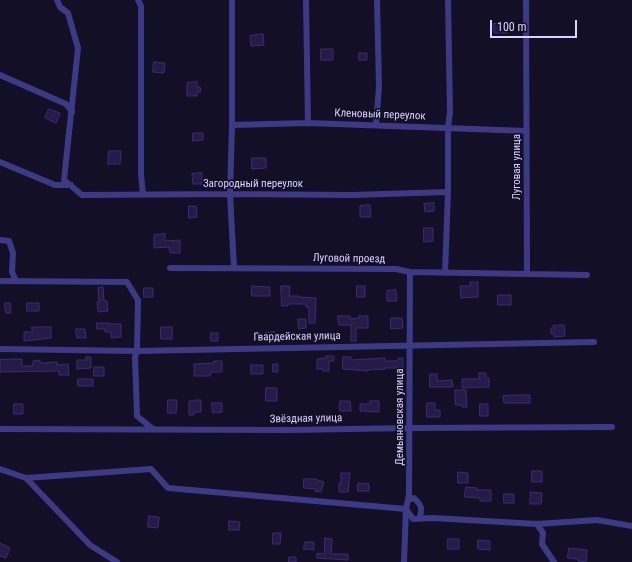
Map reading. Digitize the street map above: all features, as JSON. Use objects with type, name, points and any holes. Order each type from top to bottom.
[{"type":"street","points":[[57,0],[60,7],[68,13],[78,48],[72,112]]},
{"type":"street","points":[[138,0],[141,6],[143,194]]},
{"type":"street","points":[[232,0],[232,125],[230,194],[234,268]]},
{"type":"street","points":[[306,0],[308,122]]},
{"type":"street","points":[[376,125],[379,87],[377,0]]},
{"type":"street","points":[[445,273],[448,192],[448,128],[450,112],[448,0]]},
{"type":"street","name":"Луговая улица","points":[[526,0],[527,274]]},
{"type":"street","points":[[0,75],[66,104],[72,112]]},
{"type":"street","name":"Загородный переулок","points":[[72,112],[64,180],[82,195],[352,195],[448,192]]},
{"type":"street","name":"Кленовый переулок","points":[[232,125],[308,122],[527,131]]},
{"type":"street","points":[[0,162],[55,185],[71,185]]},
{"type":"street","points":[[0,240],[9,242],[13,253],[12,272],[16,281]]},
{"type":"street","name":"Луговой проезд","points":[[170,268],[396,270],[410,272],[527,274]]},
{"type":"street","name":"Демьяновская улица","points":[[404,562],[406,509],[408,500],[410,428],[410,272]]},
{"type":"street","points":[[527,274],[587,275]]},
{"type":"street","points":[[0,281],[127,282],[138,300],[138,351],[135,357],[137,416],[153,429]]},
{"type":"street","name":"Гвардейская улица","points":[[0,349],[138,351],[594,342]]},
{"type":"street","name":"Звёздная улица","points":[[0,429],[290,430],[612,427]]},
{"type":"street","points":[[0,468],[26,478],[152,469],[168,488],[406,509],[413,519],[433,518],[537,524],[597,520],[632,526]]},
{"type":"street","points":[[26,478],[90,545],[117,562]]},
{"type":"street","points":[[408,500],[414,498],[421,505],[422,509],[420,518]]},
{"type":"street","points":[[537,524],[542,533],[542,544],[554,562]]},
{"type":"building","points":[[506,23],[507,33],[494,33],[493,24]]},
{"type":"building","points":[[263,34],[264,45],[251,46],[250,36]]},
{"type":"building","points":[[321,49],[333,49],[333,60],[321,60]]},
{"type":"building","points":[[359,53],[367,53],[367,60],[359,60]]},
{"type":"building","points":[[154,62],[165,63],[164,73],[153,72]]},
{"type":"building","points":[[197,82],[197,87],[200,87],[201,92],[197,92],[197,96],[187,96],[187,83]]},
{"type":"building","points":[[49,109],[60,113],[56,123],[45,118]]},
{"type":"building","points":[[193,133],[203,133],[203,140],[193,141]]},
{"type":"building","points":[[109,151],[121,151],[120,164],[108,164]]},
{"type":"building","points":[[252,158],[266,158],[266,168],[252,169]]},
{"type":"building","points":[[202,173],[202,184],[193,184],[192,174]]},
{"type":"building","points":[[434,203],[434,211],[425,212],[424,204]]},
{"type":"building","points":[[370,205],[371,217],[360,217],[360,206]]},
{"type":"building","points":[[189,206],[196,206],[197,217],[189,218]]},
{"type":"building","points":[[424,228],[433,228],[433,241],[424,242]]},
{"type":"building","points":[[165,234],[165,241],[180,240],[180,253],[170,253],[169,247],[154,248],[154,235]]},
{"type":"building","points":[[470,282],[478,282],[478,297],[461,298],[460,286],[470,286]]},
{"type":"building","points":[[252,286],[270,287],[270,296],[252,296]]},
{"type":"building","points":[[281,286],[290,286],[289,296],[316,298],[315,323],[309,323],[309,307],[306,307],[306,304],[288,304],[288,306],[282,306]]},
{"type":"building","points":[[357,286],[365,286],[365,297],[357,297]]},
{"type":"building","points":[[103,287],[104,301],[107,301],[108,311],[98,312],[98,288]]},
{"type":"building","points":[[144,288],[153,288],[153,297],[144,297]]},
{"type":"building","points":[[396,290],[397,301],[387,301],[387,291]]},
{"type":"building","points":[[498,295],[511,295],[511,305],[498,305]]},
{"type":"building","points":[[5,303],[10,303],[11,313],[6,313]]},
{"type":"building","points":[[27,303],[39,303],[39,311],[27,311]]},
{"type":"building","points":[[338,316],[350,316],[350,319],[359,318],[359,316],[368,316],[368,328],[356,328],[356,341],[351,341],[351,325],[339,325]]},
{"type":"building","points":[[391,318],[402,318],[403,328],[391,329]]},
{"type":"building","points":[[298,319],[306,319],[306,328],[299,329]]},
{"type":"building","points":[[97,323],[121,324],[121,337],[111,338],[111,332],[105,332],[105,329],[97,329]]},
{"type":"building","points":[[564,325],[565,336],[554,337],[554,334],[551,334],[551,328],[553,328],[553,326]]},
{"type":"building","points":[[32,327],[51,327],[51,338],[24,341],[24,332],[32,332]]},
{"type":"building","points":[[161,327],[172,327],[172,339],[161,339]]},
{"type":"building","points":[[76,329],[85,329],[86,338],[77,338]]},
{"type":"building","points":[[275,332],[275,340],[265,341],[265,333]]},
{"type":"building","points":[[211,333],[218,333],[218,341],[211,341]]},
{"type":"building","points":[[326,356],[334,356],[334,361],[329,361],[329,371],[317,369],[317,359],[326,358]]},
{"type":"building","points":[[86,357],[91,357],[91,368],[77,369],[77,360],[86,360]]},
{"type":"building","points":[[343,357],[351,357],[351,360],[385,358],[385,361],[398,361],[398,358],[403,358],[403,368],[385,368],[368,371],[343,369]]},
{"type":"building","points":[[22,359],[22,366],[33,366],[33,361],[40,360],[40,363],[57,362],[57,365],[68,364],[69,375],[59,375],[59,371],[0,372],[0,360]]},
{"type":"building","points":[[214,361],[222,361],[222,372],[211,372],[210,376],[194,376],[194,364],[214,363]]},
{"type":"building","points":[[273,364],[278,364],[278,372],[273,372]]},
{"type":"building","points":[[251,365],[263,365],[263,374],[251,374]]},
{"type":"building","points":[[94,367],[104,367],[104,376],[94,376]]},
{"type":"building","points":[[479,373],[486,373],[486,378],[489,378],[489,387],[462,388],[462,379],[479,379]]},
{"type":"building","points":[[430,374],[437,374],[437,381],[452,380],[453,387],[430,387]]},
{"type":"building","points":[[78,379],[93,379],[93,386],[78,386]]},
{"type":"building","points":[[266,388],[277,388],[277,401],[266,401]]},
{"type":"building","points":[[455,390],[466,390],[467,407],[456,405]]},
{"type":"building","points":[[530,395],[530,403],[504,403],[503,396]]},
{"type":"building","points":[[168,400],[177,400],[176,413],[168,413]]},
{"type":"building","points":[[201,400],[201,412],[194,412],[194,415],[189,415],[189,401]]},
{"type":"building","points":[[340,401],[350,401],[351,411],[340,411]]},
{"type":"building","points":[[370,401],[379,401],[379,412],[360,411],[360,404],[370,404]]},
{"type":"building","points":[[212,403],[222,403],[222,412],[213,413]]},
{"type":"building","points":[[427,403],[435,403],[435,410],[440,410],[440,417],[427,417]]},
{"type":"building","points":[[14,404],[23,404],[23,414],[14,414]]},
{"type":"building","points":[[480,404],[488,404],[488,416],[480,416]]},
{"type":"building","points":[[532,471],[542,471],[542,482],[532,482]]},
{"type":"building","points":[[458,472],[468,473],[468,483],[458,483]]},
{"type":"building","points":[[341,473],[350,473],[348,492],[339,492]]},
{"type":"building","points":[[304,479],[315,479],[324,482],[321,492],[315,491],[316,489],[304,488]]},
{"type":"building","points":[[358,483],[369,484],[369,491],[358,491]]},
{"type":"building","points":[[466,487],[477,488],[476,490],[491,490],[491,501],[480,501],[480,498],[465,497]]},
{"type":"building","points":[[531,492],[542,493],[541,504],[530,504]]},
{"type":"building","points":[[504,494],[514,494],[514,503],[504,503]]},
{"type":"building","points":[[149,516],[159,517],[158,528],[148,527]]},
{"type":"building","points":[[229,521],[240,522],[239,530],[229,530]]},
{"type":"building","points":[[273,533],[281,533],[280,544],[273,544]]},
{"type":"building","points":[[325,538],[332,539],[331,554],[348,554],[348,560],[317,558],[317,553],[324,554]]},
{"type":"building","points":[[448,539],[459,539],[459,549],[448,549]]},
{"type":"building","points":[[478,540],[490,541],[490,550],[478,549]]},
{"type":"building","points":[[305,542],[314,542],[314,550],[304,549]]},
{"type":"building","points":[[0,543],[10,548],[6,558],[0,556]]},
{"type":"building","points":[[569,548],[587,550],[586,562],[568,558]]},
{"type":"building","points":[[289,557],[296,557],[296,562],[289,562]]}]
